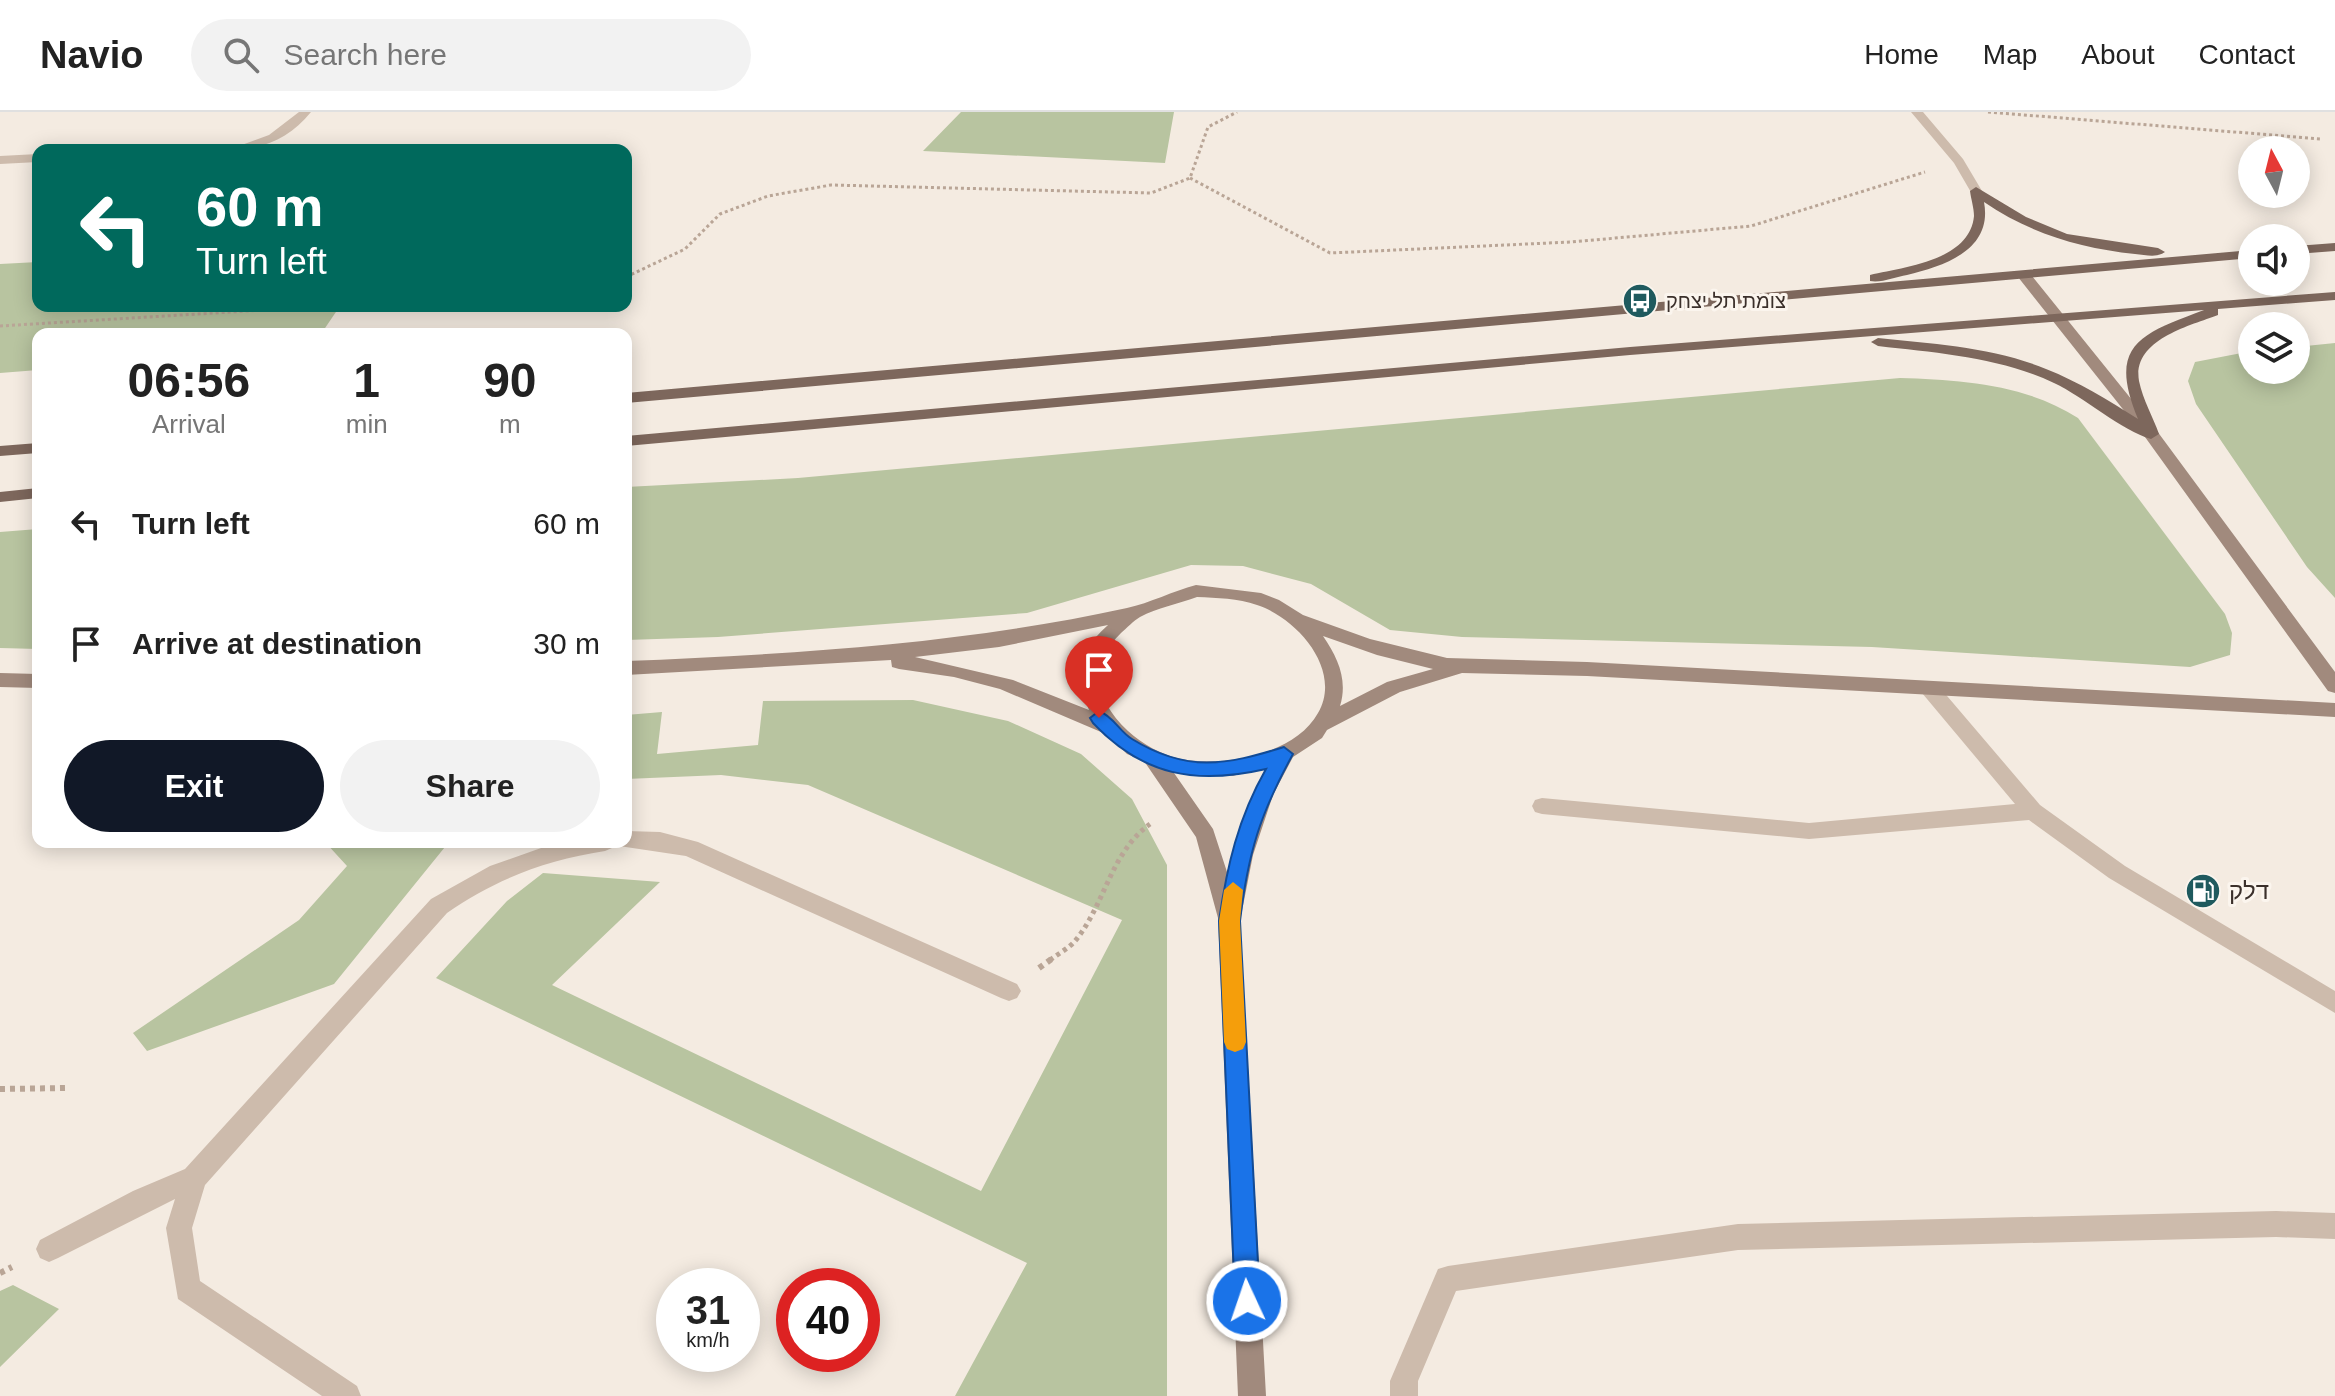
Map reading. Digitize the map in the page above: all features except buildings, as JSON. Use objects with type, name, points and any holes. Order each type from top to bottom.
[{"type":"main road","points":[[1976,191],[2023,223],[2070,242],[2211,257]]},
{"type":"main road","points":[[1826,291],[1938,261],[1963,248],[1974,236],[1980,218],[1976,191]]},
{"type":"main road","points":[[2310,249],[2335,247]]},
{"type":"main road","points":[[632,397],[2238,255]]},
{"type":"main road","points":[[632,440],[1630,351],[2335,296]]},
{"type":"main road","points":[[2151,434],[2131,374],[2138,354],[2154,337],[2233,304]]},
{"type":"main road","points":[[1835,336],[1967,352],[2027,367],[2060,380],[2151,434]]},
{"type":"main road","points":[[0,451],[32,448]]},
{"type":"main road","points":[[0,497],[32,494]]},
{"type":"street","points":[[255,144],[272,139],[290,128],[305,112]]},
{"type":"street","points":[[1917,112],[1959,162],[1976,191]]},
{"type":"street","points":[[0,160],[32,158]]},
{"type":"street","points":[[2023,274],[2151,434],[2334,682]]},
{"type":"street","points":[[632,668],[859,658],[1057,633],[1126,614],[1159,599],[1196,591],[1235,593],[1271,603],[1302,621],[1366,646],[1419,660],[1470,667],[1587,669],[2335,710]]},
{"type":"street","points":[[1126,614],[1102,636],[1089,663],[1088,691],[1099,718],[1122,742],[1154,760],[1193,770],[1232,770],[1268,762],[1299,746],[1321,725],[1394,687],[1470,667]]},
{"type":"street","points":[[1302,621],[1324,645],[1335,673],[1333,699],[1321,725]]},
{"type":"street","points":[[859,658],[927,665],[1011,684],[1060,703],[1111,730]]},
{"type":"street","points":[[0,680],[32,681]]},
{"type":"street","points":[[1929,688],[2033,811],[2117,872],[2335,1003]]},
{"type":"street","points":[[1252,1396],[1229,921],[1238,860],[1257,801],[1284,754]]},
{"type":"street","points":[[1154,760],[1206,835],[1229,921]]},
{"type":"street","points":[[1542,806],[1809,831],[2033,811]]},
{"type":"street","points":[[632,840],[660,841],[690,848],[1009,991]]},
{"type":"street","points":[[49,1249],[142,1200],[194,1178],[439,906],[470,884],[513,863],[560,848]]},
{"type":"street","points":[[194,1178],[179,1228],[188,1289],[347,1396]]},
{"type":"street","points":[[1404,1396],[1404,1381],[1448,1279],[1738,1237],[2276,1224],[2335,1226]]},
{"type":"path","points":[[1190,178],[1208,127],[1237,112]]},
{"type":"path","points":[[1988,112],[2321,139]]},
{"type":"path","points":[[632,274],[685,249],[720,214],[768,196],[831,185],[935,185],[1122,194],[1151,193],[1190,178],[1330,253],[1571,242],[1751,226],[1959,162]]},
{"type":"path","points":[[0,326],[231,312]]},
{"type":"path","points":[[1009,991],[1075,941],[1136,834],[1185,801]]},
{"type":"path","points":[[0,1089],[68,1088]]},
{"type":"green space","points":[[961,112],[1174,112],[1165,163],[923,151]]},
{"type":"green space","points":[[32,262],[32,312],[336,312],[325,328],[32,328],[32,370],[0,373],[0,264]]},
{"type":"green space","points":[[2335,343],[2335,598],[2307,567],[2196,404],[2188,381],[2195,362],[2238,354],[2238,384],[2310,384],[2310,346]]},
{"type":"green space","points":[[1900,378],[1946,380],[2014,391],[2078,418],[2225,614],[2232,633],[2230,655],[2190,667],[1872,647],[1462,637],[1390,630],[1311,584],[1243,566],[1191,565],[1027,613],[718,637],[632,640],[632,487],[798,478]]},
{"type":"green space","points":[[32,529],[32,649],[0,648],[0,532]]},
{"type":"green space","points":[[913,700],[1008,721],[1081,754],[1132,799],[1167,865],[1167,1396],[955,1396],[1027,1263],[436,978],[507,901],[543,873],[660,882],[552,985],[981,1191],[1122,920],[808,785],[721,775],[632,779],[632,714],[662,712],[657,754],[758,745],[763,701]]},
{"type":"green space","points":[[330,848],[444,848],[334,984],[147,1051],[133,1033],[299,920],[347,866]]},
{"type":"green space","points":[[13,1285],[59,1309],[0,1367],[0,1291]]},
{"type":"slow traffic","points":[[1233,890],[1229,921],[1235,1042]]},
{"type":"place","name":"צומת תל יצחק","points":[[1640,301]]},
{"type":"place","name":"דלק","points":[[2203,891]]},
{"type":"route","points":[[1099,718],[1122,742],[1154,760],[1193,770],[1232,770],[1268,762],[1284,754],[1257,801],[1238,860],[1229,921],[1247,1301]]}]
